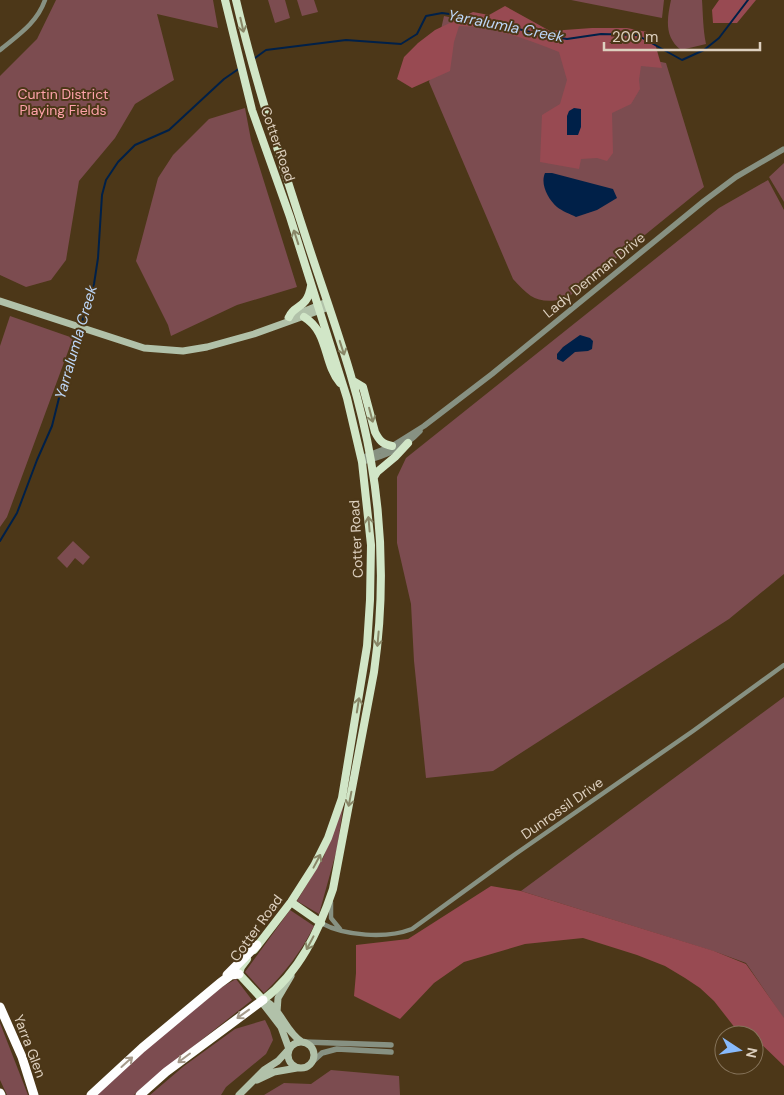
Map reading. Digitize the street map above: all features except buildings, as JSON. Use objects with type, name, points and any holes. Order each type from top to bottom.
[{"type":"highway","points":[[220,983],[257,945]]},
{"type":"highway","points":[[91,1095],[142,1048],[220,983],[231,975],[240,974]]},
{"type":"highway","points":[[140,1095],[166,1072],[263,1000]]},
{"type":"highway","name":"Yarra Glen","points":[[0,1007],[22,1057],[34,1095]]},
{"type":"main road","name":"Cotter Road","points":[[225,0],[252,110],[311,284],[354,423],[369,516],[371,560],[369,628],[364,668],[350,754],[339,806],[322,850],[291,902],[242,966],[240,974],[263,1000],[285,979],[310,944],[321,923],[333,889],[367,714],[378,636],[381,566],[379,520],[371,457],[353,381],[255,75],[236,0]]},
{"type":"main road","points":[[289,317],[291,312],[305,303],[311,284]]},
{"type":"main road","points":[[0,301],[144,348],[183,352],[230,341],[304,317],[318,308]]},
{"type":"main road","points":[[282,323],[289,317],[328,305]]},
{"type":"main road","points":[[304,317],[310,320],[318,330],[334,376],[343,386]]},
{"type":"main road","points":[[353,381],[363,387],[378,438],[382,443],[392,446]]},
{"type":"main road","points":[[374,477],[377,472],[395,458],[408,442]]},
{"type":"main road","points":[[291,902],[321,923]]},
{"type":"main road","points":[[278,1014],[276,1006],[278,998],[298,963]]},
{"type":"main road","points":[[252,1083],[274,1072],[303,1068],[310,1064],[314,1052],[310,1046],[292,1035],[278,1014],[263,1000]]},
{"type":"main road","points":[[263,1000],[264,1006],[281,1027],[288,1049],[289,1060],[297,1068]]},
{"type":"main road","points":[[239,1095],[261,1072],[278,1061],[295,1043],[304,1042]]},
{"type":"street","points":[[0,50],[33,22],[45,0]]},
{"type":"street","name":"Lady Denman Drive","points":[[371,457],[424,426],[492,374],[704,201],[736,177],[784,149]]},
{"type":"street","name":"Lady Denman Drive","points":[[361,460],[388,455],[408,442],[424,426]]},
{"type":"street","name":"Dunrossil Drive","points":[[321,923],[342,930],[376,935],[393,934],[412,929],[784,665]]},
{"type":"street","points":[[333,889],[330,914],[335,924],[342,930]]},
{"type":"street","points":[[304,1042],[391,1048],[337,1048],[322,1053],[310,1064]]},
{"type":"green space","name":"Curtin District Playing Fields","points":[[56,0],[213,0],[218,28],[157,14],[174,80],[135,104],[115,138],[79,181],[66,260],[51,280],[26,287],[0,275],[0,76],[37,39]]},
{"type":"green space","points":[[268,0],[285,0],[290,18],[275,23]]},
{"type":"green space","points":[[297,0],[314,0],[318,12],[302,16]]},
{"type":"green space","points":[[571,0],[664,0],[662,18]]},
{"type":"green space","points":[[671,0],[702,0],[706,44],[681,50],[676,45],[669,33],[668,27]]},
{"type":"green space","points":[[444,16],[666,63],[704,187],[566,299],[548,301],[530,295],[513,279],[429,82]]},
{"type":"green space","points":[[245,108],[251,140],[297,287],[237,305],[171,336],[168,325],[136,261],[158,178],[173,155],[209,119]]},
{"type":"green space","points":[[784,163],[784,202],[769,177]]},
{"type":"green space","points":[[768,180],[784,210],[784,574],[729,619],[493,771],[426,778],[414,661],[411,604],[397,543],[397,477],[406,458],[719,208]]},
{"type":"green space","points":[[10,316],[73,338],[7,517],[0,527],[0,346]]},
{"type":"green space","points":[[73,541],[90,557],[83,565],[75,558],[67,568],[57,558]]},
{"type":"green space","points":[[784,697],[784,1019],[746,963],[521,891]]},
{"type":"green space","points":[[345,794],[337,849],[319,914],[297,901],[324,856]]},
{"type":"green space","points":[[290,910],[314,926],[292,962],[264,993],[245,972]]},
{"type":"green space","points":[[236,979],[252,1000],[134,1095],[96,1095],[149,1047],[222,987]]},
{"type":"green space","points":[[265,1020],[273,1040],[266,1054],[226,1087],[221,1095],[150,1095],[184,1066],[235,1029]]},
{"type":"green space","points":[[0,1023],[28,1095],[7,1095],[0,1080]]},
{"type":"green space","points":[[331,1070],[399,1076],[400,1095],[264,1095],[284,1083],[311,1084]]},
{"type":"shaded area","points":[[719,0],[756,0],[737,23],[713,23],[712,10]]},
{"type":"shaded area","points":[[505,6],[550,31],[627,28],[652,33],[662,68],[641,66],[640,89],[631,104],[612,113],[613,153],[607,161],[597,158],[581,159],[579,169],[540,162],[542,115],[560,104],[567,80],[559,52],[523,38],[498,31],[459,26],[454,42],[450,71],[412,88],[397,79],[404,57],[435,30],[473,12],[489,15]]},
{"type":"shaded area","points":[[491,886],[521,891],[714,951],[746,964],[784,1018],[784,1066],[764,1047],[764,1025],[733,1025],[714,1001],[700,988],[665,966],[583,938],[525,944],[464,962],[434,983],[400,1019],[354,996],[356,945],[408,939]]},
{"type":"water","points":[[574,108],[581,109],[581,127],[578,135],[567,135],[567,116],[569,111]]},
{"type":"water","points":[[545,173],[552,173],[613,189],[617,198],[597,210],[576,217],[559,208],[551,200],[544,186]]},
{"type":"water","points":[[580,335],[593,341],[592,349],[575,352],[563,362],[557,359],[557,354],[563,347]]},
{"type":"waterway","name":"Yarralumla Creek","points":[[255,58],[266,50],[346,40],[401,44],[417,34],[426,16],[442,13],[464,16],[567,39],[601,34],[637,35],[682,60],[704,50],[719,38],[748,0]]},
{"type":"waterway","name":"Yarralumla Creek","points":[[81,325],[94,284],[98,258],[102,195],[106,180],[118,162],[135,145],[169,130],[224,79],[240,68]]},
{"type":"waterway","name":"Yarralumla Creek","points":[[0,541],[17,513],[52,426],[67,366],[79,329]]}]
